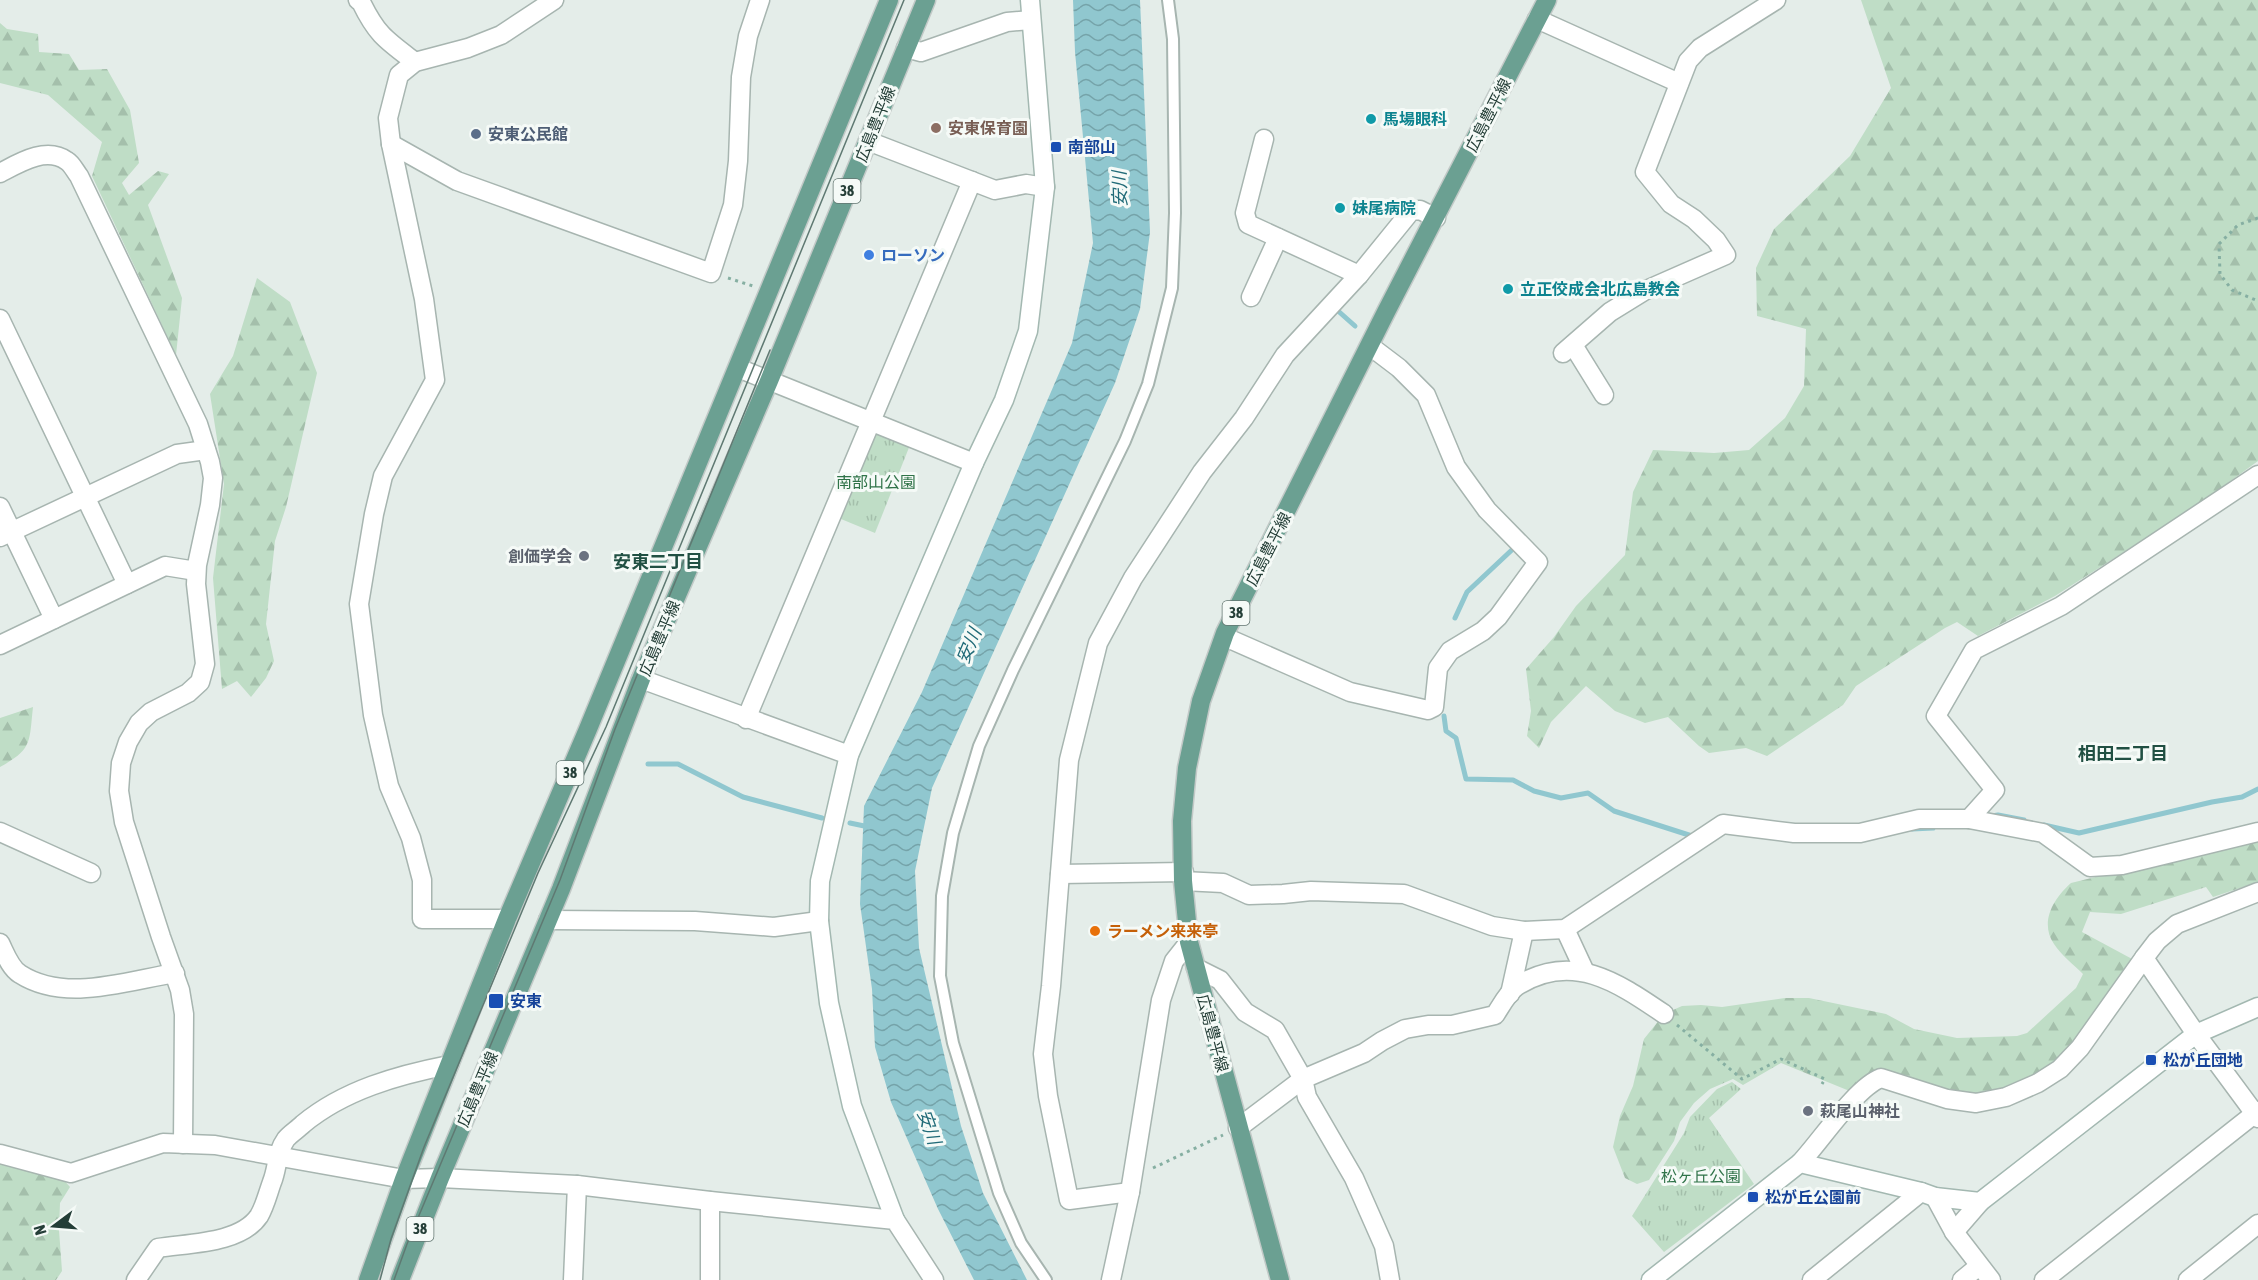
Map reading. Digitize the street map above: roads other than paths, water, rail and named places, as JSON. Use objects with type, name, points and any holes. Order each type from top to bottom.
[{"type":"main road","name":"広島豊平線","points":[[368,1280],[404,1179],[507,919],[738,368],[889,0]]},
{"type":"main road","name":"広島豊平線","points":[[400,1280],[548,920],[641,680],[769,381],[926,0]]},
{"type":"main road","name":"広島豊平線","points":[[1280,1280],[1189,942],[1183,877],[1182,821],[1187,768],[1201,700],[1225,638],[1541,6]]},
{"type":"street","points":[[358,0],[382,37],[415,62]]},
{"type":"street","points":[[507,919],[422,919],[422,880],[411,838],[389,786],[373,715],[359,604],[374,514],[383,476],[435,380],[424,299],[390,144],[388,118],[399,75],[415,62],[468,48],[501,35],[554,0]]},
{"type":"street","points":[[390,144],[458,181],[711,273],[733,205],[738,161],[741,78],[748,36],[760,0]]},
{"type":"street","points":[[934,1280],[895,1220],[852,1106],[830,1003],[819,921],[820,881],[849,755],[974,463],[1004,400],[1028,331],[1045,187],[1030,0]]},
{"type":"street","points":[[1604,395],[1568,349],[1610,312],[1644,291],[1725,255],[1716,240],[1694,219],[1671,204],[1645,172],[1688,61],[1700,48],[1776,0]]},
{"type":"street","points":[[1541,6],[1679,83]]},
{"type":"street","points":[[906,48],[921,52],[1006,22],[1031,20]]},
{"type":"street","points":[[1264,139],[1245,213],[1248,224],[1359,275]]},
{"type":"street","points":[[868,141],[995,190],[1026,184],[1045,187]]},
{"type":"street","points":[[0,173],[41,155],[55,156],[68,161],[79,176],[198,424],[213,478],[210,505],[196,571],[205,664],[201,682],[188,693],[151,712],[139,723],[128,742],[121,763],[119,791],[124,822],[180,990],[184,1014],[183,1144]]},
{"type":"street","points":[[746,719],[972,181]]},
{"type":"street","points":[[1130,1185],[1069,1200],[1048,1096],[1043,1054],[1051,986],[1069,760],[1098,643],[1132,578],[1202,472],[1244,418],[1285,355],[1359,275],[1411,211],[1420,210],[1436,218]]},
{"type":"street","points":[[1251,297],[1278,238]]},
{"type":"street","points":[[0,319],[127,584]]},
{"type":"street","points":[[1225,638],[1350,692],[1428,710],[1434,707],[1438,668],[1450,651],[1483,631],[1498,617],[1538,561],[1487,510],[1456,467],[1426,395],[1399,368],[1370,346]]},
{"type":"street","points":[[738,368],[974,463]]},
{"type":"street","points":[[6,534],[177,454],[206,450]]},
{"type":"street","points":[[1969,819],[1995,790],[1936,716],[1974,650],[2061,606],[2258,475]]},
{"type":"street","points":[[0,507],[6,534],[54,619]]},
{"type":"street","points":[[0,645],[165,566],[196,571]]},
{"type":"street","points":[[641,680],[849,755]]},
{"type":"street","points":[[1060,874],[1183,877],[1223,883],[1249,895],[1311,891],[1404,894],[1492,926],[1524,930],[1565,929],[1723,824],[1794,833],[1860,833],[1919,819],[1969,819],[2043,833],[2090,867],[2122,865],[2258,832]]},
{"type":"street","points":[[0,832],[91,873]]},
{"type":"street","points":[[1660,1277],[1800,1163],[1854,1099],[1876,1080],[1881,1078],[1947,1099],[1976,1103],[2006,1097],[2038,1083],[2060,1069],[2080,1048],[2157,941],[2177,924],[2258,892]]},
{"type":"street","points":[[548,920],[695,921],[774,927],[819,921]]},
{"type":"street","points":[[1565,929],[1585,972]]},
{"type":"street","points":[[1510,994],[1524,930]]},
{"type":"street","points":[[1111,1280],[1130,1185],[1161,1000],[1174,961],[1189,942]]},
{"type":"street","points":[[0,943],[18,974],[49,987],[89,988],[175,973]]},
{"type":"street","points":[[2043,1280],[2257,1114],[2196,1034],[2144,958]]},
{"type":"street","points":[[1196,968],[1220,980],[1245,1012],[1275,1030],[1303,1079],[1307,1097],[1354,1178],[1384,1246],[1390,1280]]},
{"type":"street","points":[[1238,1128],[1303,1079],[1364,1053],[1405,1029],[1428,1025],[1452,1025],[1495,1015],[1516,987],[1552,970],[1596,974],[1628,990],[1664,1014]]},
{"type":"street","points":[[1954,1232],[1980,1202],[2196,1034],[2258,1007]]},
{"type":"street","points":[[136,1280],[158,1248],[232,1236],[244,1231],[259,1216],[274,1178],[277,1156],[287,1138],[316,1113],[338,1100],[381,1082],[449,1065]]},
{"type":"street","points":[[0,1154],[71,1173],[163,1143],[215,1145],[404,1179],[440,1178],[577,1185],[895,1220]]},
{"type":"street","points":[[1800,1163],[1928,1195],[1980,1202]]},
{"type":"street","points":[[573,1280],[577,1185]]},
{"type":"street","points":[[1928,1195],[1985,1273],[1962,1280]]},
{"type":"street","points":[[1812,1280],[1928,1195]]},
{"type":"street","points":[[710,1201],[710,1280]]},
{"type":"street","points":[[2188,1280],[2258,1224]]},
{"type":"lane","points":[[1046,1280],[1021,1243],[999,1193],[953,1043],[940,976],[942,896],[953,833],[979,746],[1013,670],[1125,441],[1151,373],[1172,288],[1175,213],[1173,39],[1168,0]]},
{"type":"water","name":"安川","points":[[1073,0],[1140,0],[1150,232],[1140,309],[1115,383],[932,788],[915,871],[919,948],[961,1126],[983,1193],[1027,1280],[974,1280],[938,1209],[891,1102],[875,1047],[872,989],[860,904],[864,806],[922,692],[1072,343],[1093,243],[1075,52]]},
{"type":"waterway","points":[[1337,310],[1355,326]]},
{"type":"waterway","points":[[1455,618],[1467,592],[1515,547],[1513,545]]},
{"type":"waterway","points":[[1444,716],[1446,731],[1456,738],[1466,779],[1513,780],[1534,791],[1561,798],[1588,793],[1614,811],[1692,836]]},
{"type":"waterway","points":[[648,764],[678,764],[743,797],[822,818]]},
{"type":"waterway","points":[[2044,825],[2079,833],[2242,797],[2258,789]]},
{"type":"waterway","points":[[1992,816],[2024,820]]},
{"type":"waterway","points":[[850,823],[869,827]]},
{"type":"waterway","points":[[1912,829],[1933,828]]},
{"type":"tram line","points":[[380,1280],[391,1239],[424,1147],[538,873],[606,727],[904,0]]},
{"type":"tram line","points":[[394,1280],[560,880],[615,729],[770,350]]},
{"type":"place","name":"馬場眼科","points":[[1371,119]]},
{"type":"place","name":"安東保育園","points":[[936,128]]},
{"type":"place","name":"安東公民館","points":[[476,134]]},
{"type":"place","name":"南部山","points":[[1056,147]]},
{"type":"place","name":"妹尾病院","points":[[1340,208]]},
{"type":"place","name":"ローソン","points":[[869,255]]},
{"type":"place","name":"立正佼成会北広島教会","points":[[1508,289]]},
{"type":"place","name":"創価学会","points":[[584,556]]},
{"type":"place","name":"ラーメン来来亭","points":[[1095,931]]},
{"type":"place","name":"安東","points":[[496,1001]]},
{"type":"place","name":"松が丘団地","points":[[2151,1060]]},
{"type":"place","name":"萩尾山神社","points":[[1808,1111]]},
{"type":"place","name":"松が丘公園前","points":[[1753,1197]]},
{"type":"district","name":"安東二丁目","points":[[658,562]]},
{"type":"district","name":"相田二丁目","points":[[2123,754]]},
{"type":"park label","name":"南部山公園","points":[[876,482]]},
{"type":"park label","name":"松ヶ丘公園","points":[[1701,1176]]}]
